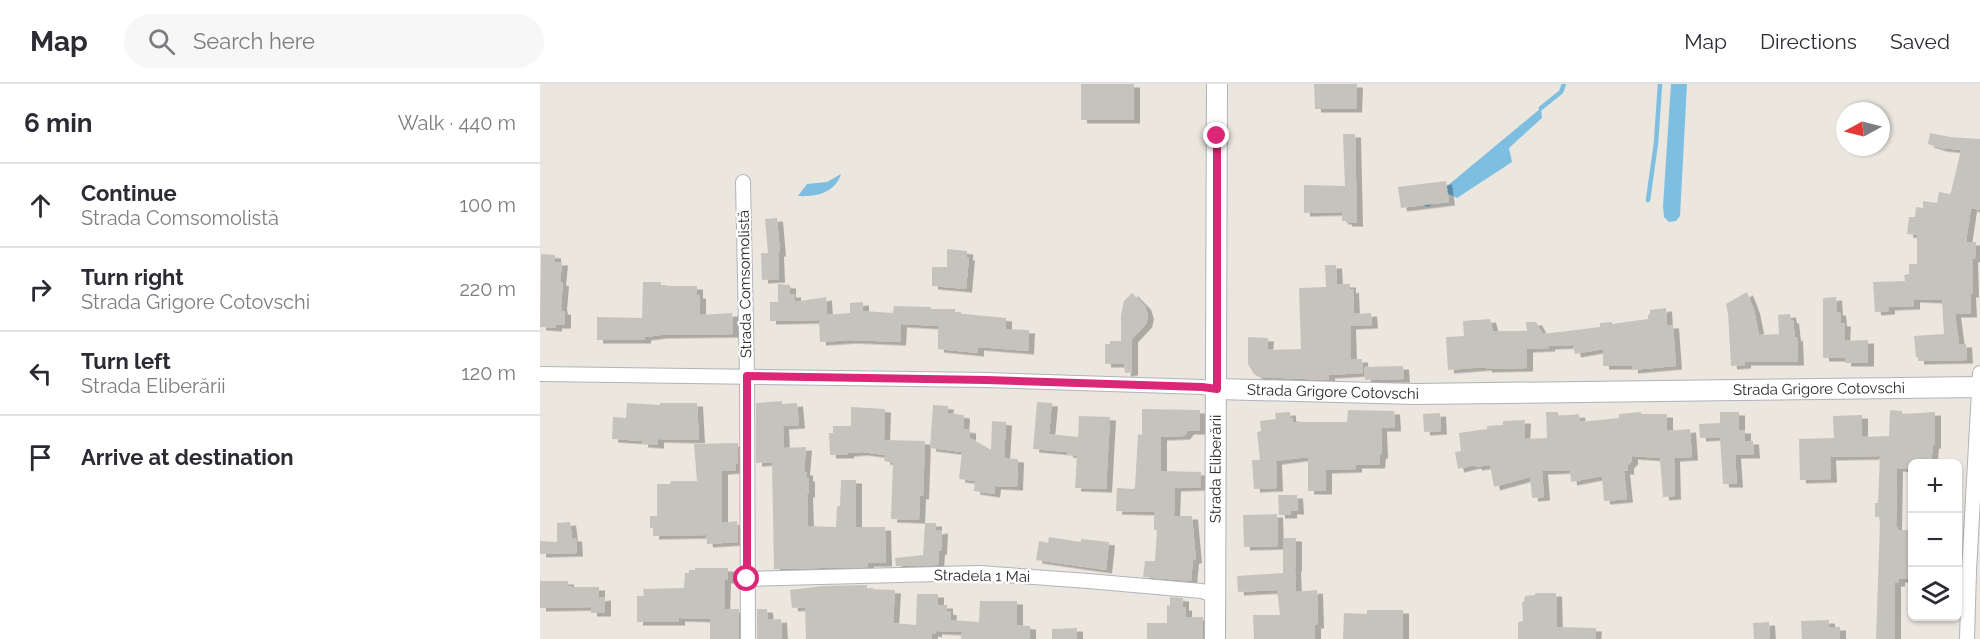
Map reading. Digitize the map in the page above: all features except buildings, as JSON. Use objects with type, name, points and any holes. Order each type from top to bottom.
[{"type":"street","name":"Strada Eliberării","points":[[1215,639],[1217,84]]},
{"type":"street","name":"Strada Comsomolistă","points":[[743,182],[747,376],[748,639]]},
{"type":"street","name":"Strada Grigore Cotovschi","points":[[540,374],[1008,381],[1415,394],[1980,382]]},
{"type":"street","points":[[1967,639],[1980,382]]},
{"type":"street","name":"Stradela 1 Mai","points":[[747,579],[979,573],[1202,591],[1215,596]]},
{"type":"water","points":[[1671,84],[1687,84],[1680,216],[1676,221],[1669,222],[1664,217],[1663,206]]},
{"type":"water","points":[[1541,108],[1542,118],[1509,148],[1512,162],[1457,198],[1449,194],[1428,207],[1420,204],[1446,187]]},
{"type":"water","points":[[841,174],[830,190],[811,196],[798,196],[807,184],[827,182]]},
{"type":"waterway","points":[[1541,108],[1561,92],[1564,84]]},
{"type":"waterway","points":[[1648,200],[1656,143],[1660,84]]},
{"type":"route","points":[[747,579],[747,376],[986,380],[1217,389],[1217,136]]}]
